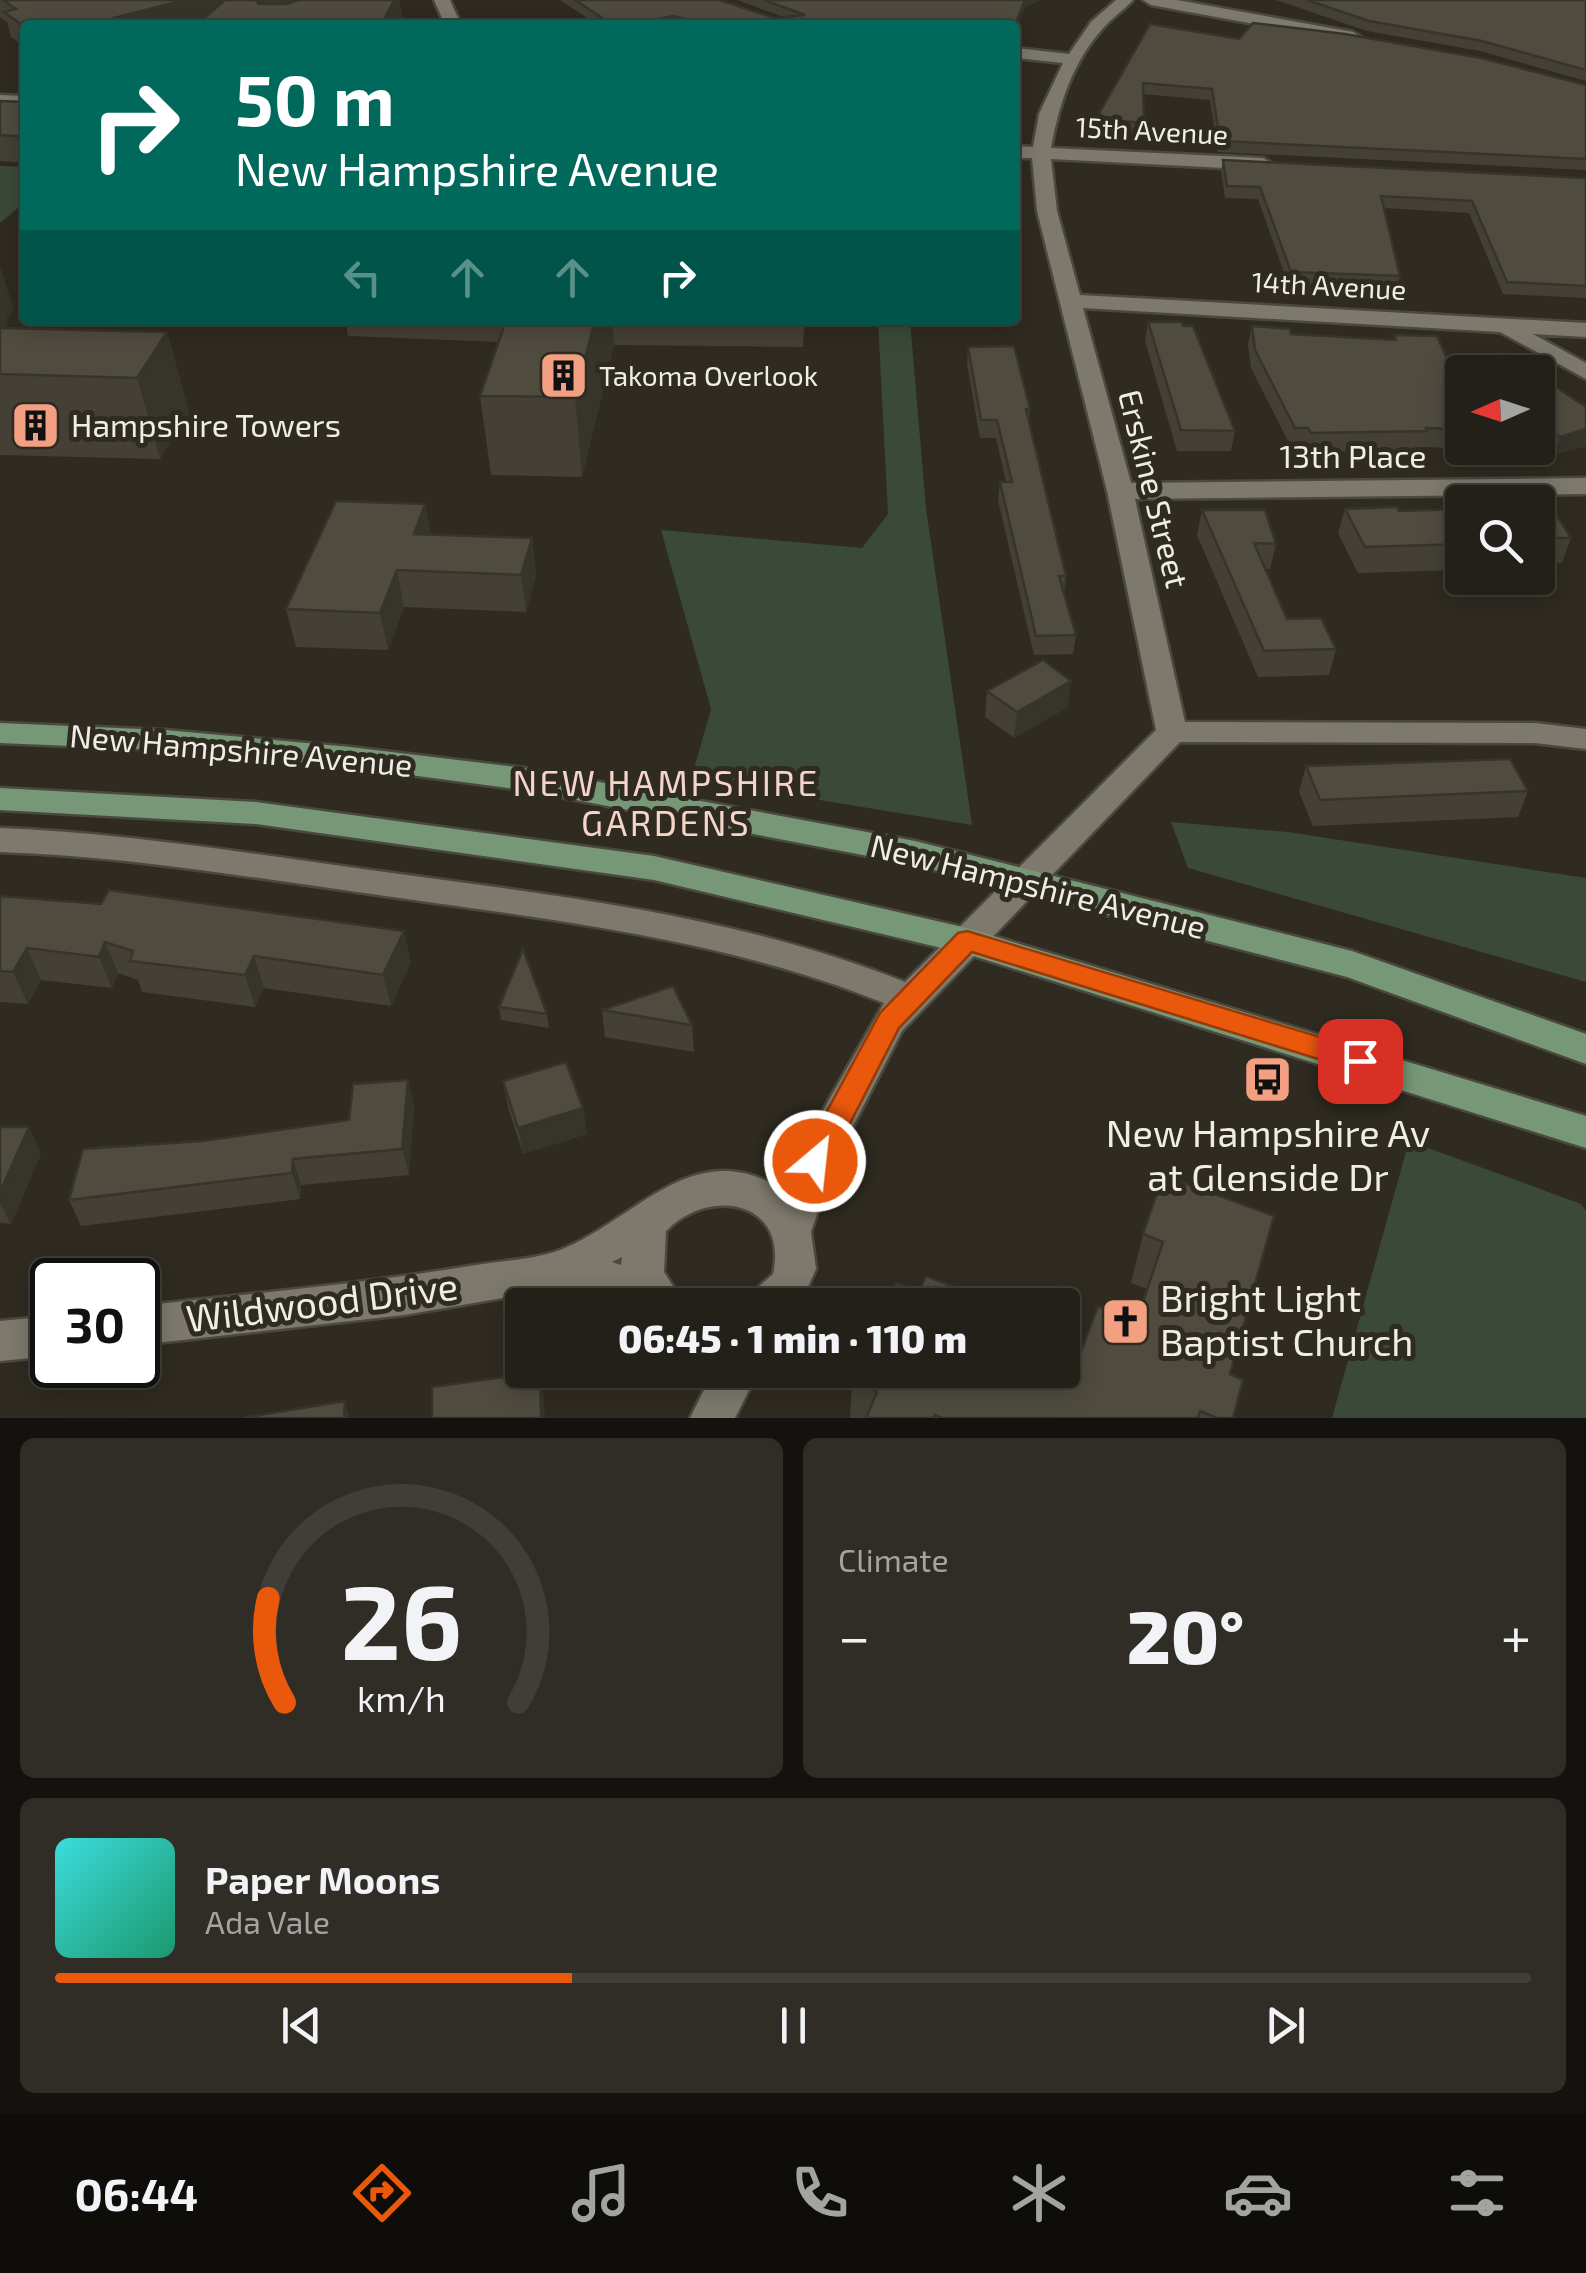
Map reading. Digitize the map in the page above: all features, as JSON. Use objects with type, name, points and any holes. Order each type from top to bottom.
[{"type":"main road","name":"New Hampshire Avenue","points":[[0,733],[350,757],[524,780],[916,854],[1352,965],[1586,1050]]},
{"type":"main road","name":"New Hampshire Avenue","points":[[0,799],[256,812],[654,868],[967,940],[1586,1132]]},
{"type":"street","name":"Erskine Street","points":[[1125,0],[1097,25],[1072,59],[1028,153],[1047,211],[1120,491],[1172,732]]},
{"type":"street","points":[[1151,0],[1366,40]]},
{"type":"street","points":[[1020,54],[1072,59]]},
{"type":"street","name":"15th Avenue","points":[[1028,153],[1278,165]]},
{"type":"street","name":"14th Avenue","points":[[1068,301],[1586,330]]},
{"type":"street","points":[[1502,326],[1586,372]]},
{"type":"street","name":"13th Place","points":[[1120,491],[1586,486]]},
{"type":"street","points":[[788,1288],[793,1282],[797,1261],[793,1227],[815,1161],[889,1021],[1172,732],[1536,733],[1586,739]]},
{"type":"street","points":[[0,840],[169,854],[611,917],[781,951],[846,970],[911,999]]},
{"type":"street","points":[[793,1227],[776,1206],[757,1194],[815,1161]]},
{"type":"street","name":"Wildwood Drive","points":[[160,1324],[404,1296],[566,1268],[668,1204],[711,1186],[734,1186],[757,1194]]},
{"type":"street","points":[[651,1218],[643,1243],[642,1269],[652,1288]]},
{"type":"street","name":"Wildwood Drive","points":[[566,1268],[627,1288]]},
{"type":"street","points":[[0,1342],[30,1339]]},
{"type":"green space","points":[[0,166],[20,167],[20,206],[0,223]]},
{"type":"green space","points":[[878,325],[910,325],[926,509],[972,825],[691,779],[711,709],[661,530],[862,548],[888,514]]},
{"type":"green space","points":[[1171,822],[1288,832],[1586,878],[1586,982],[1188,868]]},
{"type":"green space","points":[[1409,1141],[1581,1204],[1586,1211],[1586,1418],[1332,1418]]},
{"type":"building","points":[[3,0],[184,0],[106,20],[20,20],[20,23],[4,12],[16,9]]},
{"type":"building","points":[[225,0],[286,4],[299,0],[394,0],[384,20],[202,20]]},
{"type":"building","points":[[575,0],[720,0],[775,18],[805,15],[764,0],[1025,0],[1017,20],[689,20],[673,16],[605,20]]},
{"type":"building","points":[[1307,0],[1586,0],[1586,70],[1482,41],[1369,21]]},
{"type":"building","points":[[1253,23],[1345,34],[1481,58],[1586,85],[1586,159],[1220,141],[1212,89],[1143,83],[1144,123],[1096,119],[1150,24],[1239,39]]},
{"type":"building","points":[[0,101],[20,102],[20,137],[0,135]]},
{"type":"building","points":[[1223,160],[1586,178],[1586,286],[1507,282],[1472,201],[1381,196],[1400,276],[1291,272],[1260,187],[1227,186]]},
{"type":"building","points":[[1148,322],[1182,322],[1183,326],[1193,326],[1235,431],[1181,430]]},
{"type":"building","points":[[504,325],[594,325],[575,397],[480,396]]},
{"type":"building","points":[[1252,326],[1290,329],[1291,334],[1396,340],[1394,335],[1437,336],[1445,355],[1445,429],[1311,433],[1308,428],[1295,428],[1255,350]]},
{"type":"building","points":[[0,328],[167,332],[137,378],[0,374]]},
{"type":"building","points":[[1014,346],[1066,576],[1059,576],[1076,635],[1036,636],[1000,482],[1012,482],[997,420],[981,420],[968,347]]},
{"type":"building","points":[[1555,386],[1586,407],[1586,429],[1560,437],[1555,433]]},
{"type":"building","points":[[336,501],[425,504],[414,534],[532,538],[521,575],[397,570],[380,613],[286,609]]},
{"type":"building","points":[[1345,509],[1445,510],[1445,545],[1365,547]]},
{"type":"building","points":[[1202,510],[1265,510],[1276,544],[1254,543],[1287,619],[1321,618],[1336,649],[1264,651]]},
{"type":"building","points":[[1555,512],[1571,538],[1555,538]]},
{"type":"building","points":[[1043,660],[1071,681],[1017,712],[987,691]]},
{"type":"building","points":[[1510,759],[1528,791],[1320,800],[1306,766]]},
{"type":"building","points":[[109,890],[404,931],[383,975],[254,956],[245,975],[130,961],[133,951],[105,942],[99,957],[27,948],[13,972],[0,971],[0,896],[101,904]]},
{"type":"building","points":[[523,949],[547,1014],[499,1007]]},
{"type":"building","points":[[673,986],[692,1025],[602,1010]]},
{"type":"building","points":[[566,1062],[583,1108],[518,1128],[503,1081]]},
{"type":"building","points":[[408,1080],[402,1149],[293,1159],[292,1173],[69,1200],[83,1149],[202,1141],[349,1120],[353,1084]]},
{"type":"building","points":[[0,1127],[29,1127],[0,1192]]},
{"type":"building","points":[[1163,1175],[1274,1216],[1230,1374],[1243,1380],[1233,1418],[1217,1418],[1200,1411],[1198,1418],[866,1418],[877,1392],[868,1388],[1080,1388],[1080,1354],[1098,1306],[1137,1320],[1163,1242],[1143,1234]]},
{"type":"building","points":[[926,1276],[957,1288],[920,1288]]},
{"type":"building","points":[[505,1377],[505,1388],[540,1388],[541,1418],[432,1418],[432,1387]]},
{"type":"building","points":[[345,1401],[344,1418],[242,1418]]},
{"type":"place","name":"Takoma Overlook","points":[[564,376]]},
{"type":"place","name":"Hampshire Towers","points":[[36,426]]},
{"type":"place","name":"New Hampshire Av at Glenside Dr","points":[[1268,1080]]},
{"type":"place","name":"Bright Light Baptist Church","points":[[1125,1321]]},
{"type":"district","name":"NEW HAMPSHIRE GARDENS","points":[[666,804]]},
{"type":"route","points":[[815,1161],[889,1021],[967,940],[1360,1061]]}]
